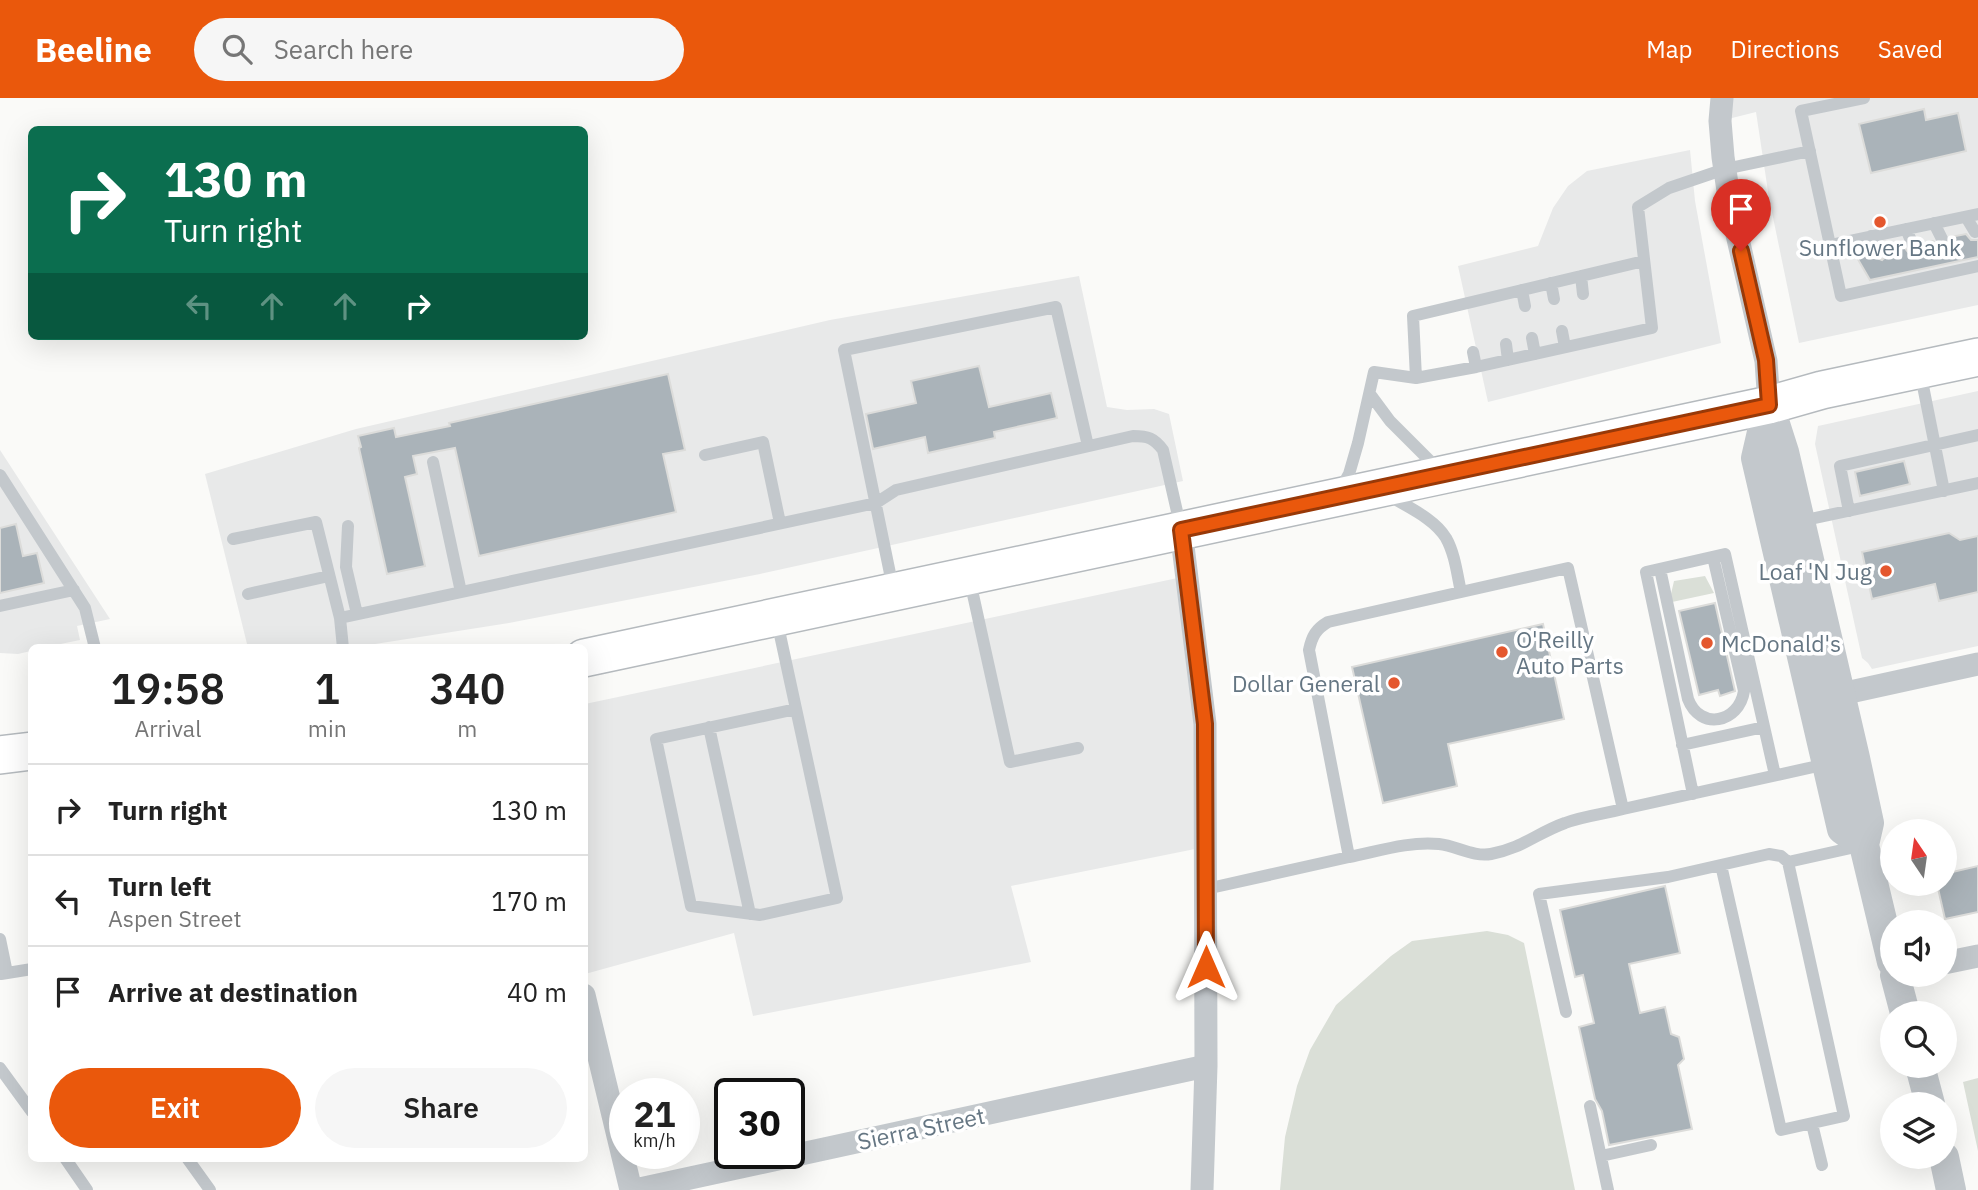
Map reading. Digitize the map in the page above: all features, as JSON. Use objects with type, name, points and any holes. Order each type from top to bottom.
[{"type":"main road","points":[[588,657],[1769,405],[1822,390],[1978,357]]},
{"type":"main road","points":[[0,755],[28,752]]},
{"type":"street","points":[[1721,109],[1724,169],[1766,360],[1769,405],[1784,452],[1841,694],[1841,761]]},
{"type":"street","points":[[1769,405],[1756,458],[1841,761],[1869,823],[1864,845],[1880,911]]},
{"type":"street","points":[[1181,530],[1205,724],[1206,1066],[1202,1190]]},
{"type":"street","points":[[1841,694],[1978,664]]},
{"type":"street","points":[[1957,961],[1978,956]]},
{"type":"street","points":[[588,1011],[633,1190]]},
{"type":"street","name":"Sierra Street","points":[[633,1190],[1206,1066]]},
{"type":"street","points":[[1947,1169],[1951,1190]]},
{"type":"lane","points":[[1864,98],[1801,111],[1841,296],[1899,279],[1955,267],[1978,266]]},
{"type":"lane","points":[[1336,496],[1349,474],[1374,372],[1416,378],[1652,328],[1638,207],[1669,188],[1724,169],[1810,151]]},
{"type":"lane","points":[[1830,245],[1972,215],[1975,232]]},
{"type":"lane","points":[[1934,223],[1942,239]]},
{"type":"lane","points":[[1906,229],[1913,245]]},
{"type":"lane","points":[[1871,236],[1881,251]]},
{"type":"lane","points":[[1416,378],[1413,316],[1644,261]]},
{"type":"lane","points":[[1581,276],[1583,294]]},
{"type":"lane","points":[[1551,283],[1554,299]]},
{"type":"lane","points":[[1522,289],[1525,306]]},
{"type":"lane","points":[[1498,296],[1500,310]]},
{"type":"lane","points":[[1463,304],[1466,318]]},
{"type":"lane","points":[[894,593],[844,350],[1056,307],[1088,446]]},
{"type":"lane","points":[[1589,327],[1591,341]]},
{"type":"lane","points":[[1562,331],[1565,347]]},
{"type":"lane","points":[[1532,338],[1535,354]]},
{"type":"lane","points":[[1506,344],[1508,360]]},
{"type":"lane","points":[[1472,352],[1476,367]]},
{"type":"lane","points":[[1920,369],[1944,491]]},
{"type":"lane","points":[[1370,394],[1390,421],[1444,474]]},
{"type":"lane","points":[[1849,511],[1840,466],[1978,435]]},
{"type":"lane","points":[[340,618],[876,503],[896,489],[1133,436],[1156,440],[1163,450],[1181,530]]},
{"type":"lane","points":[[705,455],[763,442],[780,523]]},
{"type":"lane","points":[[433,462],[461,592]]},
{"type":"lane","points":[[0,475],[85,608],[94,644]]},
{"type":"lane","points":[[1801,521],[1978,483]]},
{"type":"lane","points":[[1376,487],[1433,523],[1446,537],[1461,592]]},
{"type":"lane","points":[[233,539],[316,522],[340,618],[343,644]]},
{"type":"lane","points":[[348,526],[346,567],[357,614]]},
{"type":"lane","points":[[1693,794],[1646,572],[1725,554],[1775,775]]},
{"type":"lane","points":[[1660,569],[1688,699],[1699,716],[1719,719],[1738,707],[1744,691],[1713,557]]},
{"type":"lane","points":[[1349,857],[1309,650],[1311,638],[1318,628],[1328,622],[1568,568],[1623,809]]},
{"type":"lane","points":[[248,594],[329,576]]},
{"type":"lane","points":[[969,577],[1010,762],[1078,748]]},
{"type":"lane","points":[[0,606],[74,590]]},
{"type":"lane","points":[[776,617],[796,709],[837,898],[761,915],[691,906],[656,738],[796,709]]},
{"type":"lane","points":[[709,727],[750,914]]},
{"type":"lane","points":[[1682,745],[1764,727]]},
{"type":"lane","points":[[1206,888],[1412,843],[1441,844],[1488,855],[1520,847],[1541,833],[1566,822],[1841,761]]},
{"type":"lane","points":[[1788,862],[1864,845]]},
{"type":"lane","points":[[1566,1013],[1539,894],[1668,877],[1769,854],[1781,856],[1788,862],[1844,1116],[1781,1130],[1721,865]]},
{"type":"lane","points":[[0,939],[3,974],[28,970]]},
{"type":"lane","points":[[0,1068],[28,1106]]},
{"type":"lane","points":[[1590,1106],[1608,1190]]},
{"type":"lane","points":[[1812,1124],[1822,1165]]},
{"type":"lane","points":[[1601,1156],[1651,1145]]},
{"type":"lane","points":[[68,1162],[87,1190]]},
{"type":"lane","points":[[190,1162],[210,1190]]},
{"type":"shaded area","points":[[1722,98],[1978,98],[1978,305],[1799,343],[1769,198],[1756,112],[1720,121]]},
{"type":"shaded area","points":[[1690,150],[1695,201],[1721,343],[1488,402],[1458,266],[1538,246],[1553,208],[1568,186],[1587,171]]},
{"type":"shaded area","points":[[1079,276],[1107,407],[1127,410],[1154,409],[1169,414],[1183,481],[760,574],[509,623],[375,644],[247,644],[205,474],[356,429],[830,320]]},
{"type":"shaded area","points":[[1978,391],[1978,646],[1872,669],[1862,658],[1815,444],[1818,426]]},
{"type":"shaded area","points":[[0,450],[110,619],[77,626],[80,640],[61,644],[28,644],[28,652],[0,653]]},
{"type":"shaded area","points":[[1187,576],[1205,847],[1011,886],[1031,962],[753,1016],[734,933],[588,973],[588,703]]},
{"type":"shaded area","points":[[1705,576],[1714,593],[1672,602],[1674,581]]},
{"type":"shaded area","points":[[1487,931],[1508,935],[1524,943],[1575,1190],[1280,1190],[1285,1137],[1297,1086],[1310,1050],[1336,1005],[1412,941]]},
{"type":"shaded area","points":[[1978,1078],[1978,1151],[1963,1082]]},
{"type":"building","points":[[1924,109],[1926,120],[1958,113],[1966,151],[1871,173],[1859,124]]},
{"type":"building","points":[[1966,234],[1971,240],[1978,240],[1978,257],[1870,280],[1856,256],[1872,253],[1882,260],[1890,250],[1904,247],[1908,252],[1916,253],[1920,250],[1921,243],[1933,241],[1938,247],[1945,247],[1950,243],[1950,237]]},
{"type":"building","points":[[979,366],[989,407],[1051,393],[1057,418],[994,432],[995,438],[928,453],[925,437],[873,449],[866,414],[916,403],[911,381]]},
{"type":"building","points":[[668,374],[685,450],[663,454],[676,512],[479,556],[455,448],[413,456],[417,474],[405,477],[425,566],[387,574],[358,436],[394,428],[396,437]]},
{"type":"building","points":[[1904,461],[1910,484],[1860,496],[1855,472]]},
{"type":"building","points":[[16,524],[23,556],[37,553],[44,583],[0,593],[0,528]]},
{"type":"building","points":[[1949,533],[1960,540],[1978,536],[1978,592],[1939,601],[1935,584],[1872,599],[1862,552]]},
{"type":"building","points":[[1715,603],[1735,691],[1720,696],[1718,690],[1699,695],[1679,611]]},
{"type":"building","points":[[1543,624],[1564,719],[1448,744],[1457,786],[1383,803],[1352,667]]},
{"type":"building","points":[[1978,866],[1978,912],[1957,916],[1957,910],[1943,910],[1940,896],[1957,896],[1957,871]]},
{"type":"building","points":[[1665,886],[1680,953],[1629,964],[1640,1013],[1665,1007],[1671,1034],[1679,1037],[1684,1059],[1678,1065],[1692,1129],[1609,1145],[1602,1111],[1595,1099],[1579,1027],[1594,1023],[1583,975],[1575,977],[1560,910]]},
{"type":"place","name":"Sunflower Bank","points":[[1880,222]]},
{"type":"place","name":"Loaf 'N Jug","points":[[1886,571]]},
{"type":"place","name":"McDonald's","points":[[1707,643]]},
{"type":"place","name":"O'Reilly Auto Parts","points":[[1502,652]]},
{"type":"place","name":"Dollar General","points":[[1394,683]]},
{"type":"route","points":[[1206,967],[1205,724],[1181,530],[1769,405],[1766,360],[1741,251]]}]
